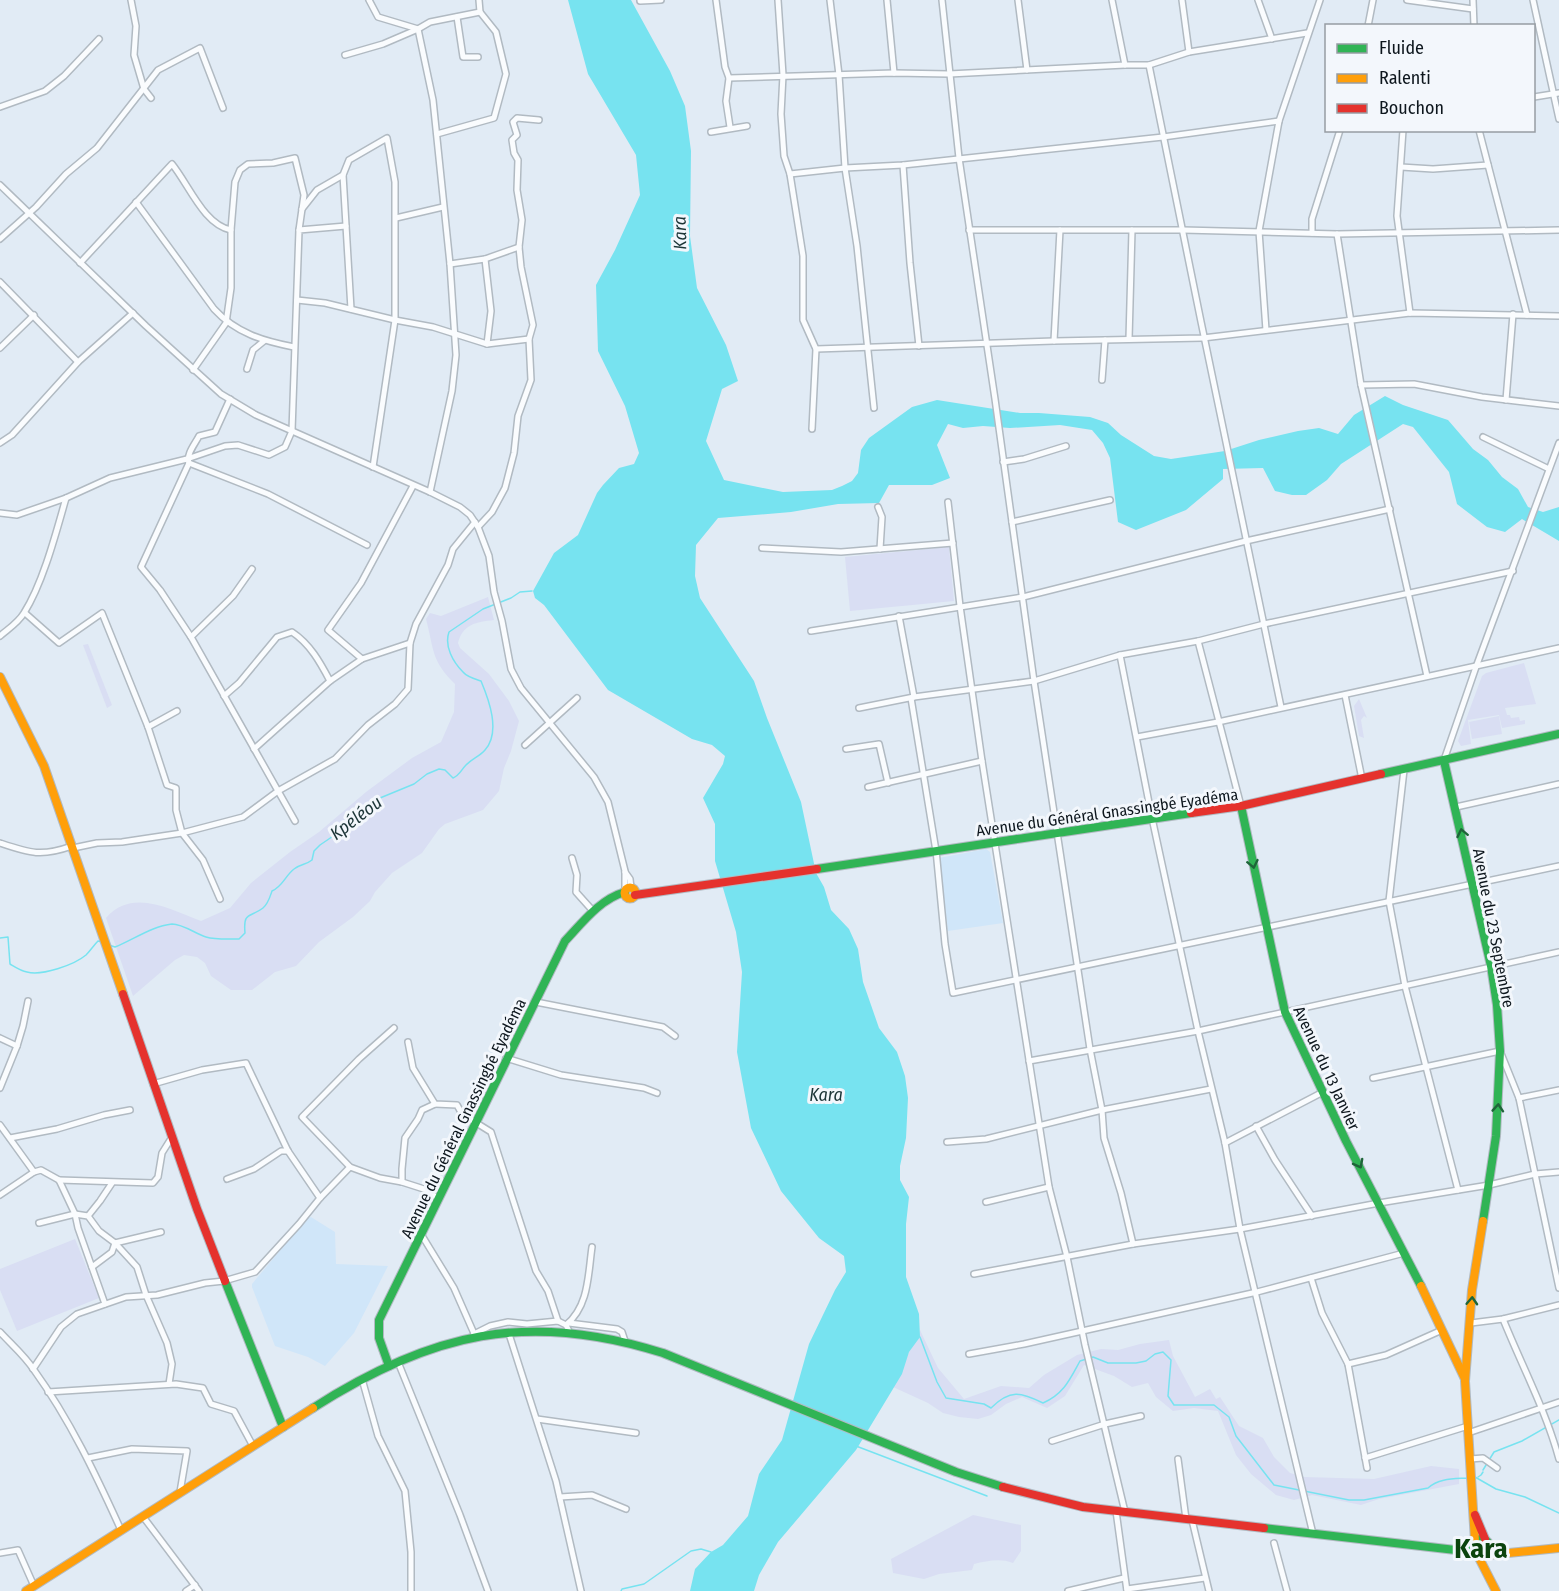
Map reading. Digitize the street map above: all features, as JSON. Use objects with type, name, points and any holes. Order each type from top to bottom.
[{"type":"main road","points":[[0,677],[44,766],[153,1084],[224,1281],[283,1427]]},
{"type":"main road","name":"Avenue du Général Gnassingbé Eyadéma","points":[[389,1366],[379,1338],[379,1320],[565,941],[593,911],[611,899],[630,892],[674,889],[846,865],[1241,806],[1559,734]]},
{"type":"main road","name":"Avenue du 23 Septembre","points":[[1444,761],[1491,966],[1497,1005],[1500,1051],[1497,1125],[1472,1290],[1466,1381],[1475,1548]]},
{"type":"main road","name":"Avenue du 13 Janvier","points":[[1241,806],[1285,1012],[1346,1141],[1466,1381]]},
{"type":"main road","points":[[26,1591],[362,1379],[429,1349],[475,1336],[568,1327],[690,1362],[994,1485],[1068,1504],[1313,1534],[1446,1548],[1475,1548],[1487,1555],[1559,1548]]},
{"type":"main road","name":"Avenue du 23 Septembre","points":[[1473,1511],[1487,1541]]},
{"type":"main road","points":[[1475,1548],[1480,1539],[1528,1552]]},
{"type":"main road","points":[[1487,1541],[1491,1549],[1487,1555],[1496,1591]]},
{"type":"main road","points":[[1475,1548],[1496,1591]]},
{"type":"street","points":[[131,0],[136,26],[134,55],[144,89],[152,98]]},
{"type":"street","points":[[369,0],[378,17],[418,29]]},
{"type":"street","points":[[436,134],[494,118],[506,74],[496,32],[480,12],[479,0]]},
{"type":"street","points":[[640,1],[661,0]]},
{"type":"street","points":[[717,0],[725,67],[729,78],[726,101],[730,127]]},
{"type":"street","points":[[778,0],[783,75],[781,114],[784,156],[790,174],[803,256],[803,320],[816,349],[812,429]]},
{"type":"street","points":[[830,0],[839,75],[845,168],[857,246],[874,408]]},
{"type":"street","points":[[887,0],[894,73]]},
{"type":"street","points":[[942,0],[969,230],[1090,1050],[1102,1110],[1104,1138],[1121,1193],[1133,1245]]},
{"type":"street","points":[[1018,0],[1028,70]]},
{"type":"street","points":[[1112,0],[1125,65]]},
{"type":"street","points":[[1182,0],[1189,52]]},
{"type":"street","points":[[1258,0],[1272,39]]},
{"type":"street","points":[[1266,330],[1259,231],[1279,120],[1320,0]]},
{"type":"street","points":[[1368,24],[1373,0]]},
{"type":"street","points":[[1407,0],[1473,9]]},
{"type":"street","points":[[1473,0],[1474,24]]},
{"type":"street","points":[[1533,0],[1556,94],[1559,119]]},
{"type":"street","points":[[345,55],[382,44],[429,22],[480,12]]},
{"type":"street","points":[[457,17],[463,57],[478,57]]},
{"type":"street","points":[[418,29],[433,100],[450,264],[456,355],[452,391],[430,492]]},
{"type":"street","points":[[729,78],[783,75],[949,74],[1149,65],[1189,52],[1307,33]]},
{"type":"street","points":[[0,106],[45,91],[64,76],[99,39]]},
{"type":"street","points":[[0,239],[28,214],[66,174],[97,148],[158,70],[200,48],[223,108]]},
{"type":"street","points":[[1149,65],[1203,338],[1281,707]]},
{"type":"street","points":[[1535,97],[1556,94]]},
{"type":"street","points":[[0,843],[31,854],[53,853],[97,843],[122,843],[182,833],[243,817],[278,791],[335,759],[368,725],[395,704],[408,689],[410,643],[416,624],[448,565],[453,549],[492,512],[505,488],[514,453],[518,416],[531,380],[529,339],[533,326],[521,267],[519,247],[522,220],[517,190],[518,160],[514,153],[512,140],[516,135],[513,122],[517,118],[539,120]]},
{"type":"street","points":[[790,174],[903,165],[1163,137],[1279,120]]},
{"type":"street","points":[[711,132],[730,127],[747,126]]},
{"type":"street","points":[[1312,233],[1312,219],[1339,132]]},
{"type":"street","points":[[1403,132],[1397,216],[1410,313]]},
{"type":"street","points":[[1480,132],[1527,315]]},
{"type":"street","points":[[351,309],[343,175],[349,160],[387,138],[395,182],[395,320],[373,467]]},
{"type":"street","points":[[0,513],[17,515],[66,498],[110,478],[188,461],[213,449],[233,445],[269,455],[285,447],[292,431],[299,230],[304,195],[295,158],[273,163],[248,164],[240,170],[235,182],[231,230],[231,288],[226,322],[193,370]]},
{"type":"street","points":[[80,263],[172,164],[208,218],[220,228],[231,230]]},
{"type":"street","points":[[903,165],[910,262],[920,346]]},
{"type":"street","points":[[1401,167],[1433,169],[1488,165]]},
{"type":"street","points":[[302,208],[317,190],[343,175]]},
{"type":"street","points":[[0,185],[213,388],[256,415],[460,507],[477,525],[489,556],[494,592],[511,669],[521,688],[594,777],[608,802],[630,892]]},
{"type":"street","points":[[136,202],[214,309],[226,322],[264,341],[294,347]]},
{"type":"street","points":[[396,218],[443,207]]},
{"type":"street","points":[[299,230],[346,226]]},
{"type":"street","points":[[969,230],[1183,230],[1337,234],[1559,230]]},
{"type":"street","points":[[1054,340],[1060,230]]},
{"type":"street","points":[[1129,339],[1132,230]]},
{"type":"street","points":[[1337,234],[1361,385],[1427,676]]},
{"type":"street","points":[[450,264],[485,259],[519,247]]},
{"type":"street","points":[[485,259],[491,311],[487,344]]},
{"type":"street","points":[[0,282],[78,362]]},
{"type":"street","points":[[297,300],[351,309],[454,333],[487,344],[529,339]]},
{"type":"street","points":[[0,443],[12,435],[78,362],[133,313]]},
{"type":"street","points":[[816,349],[1054,340],[1203,338],[1410,313],[1559,315]]},
{"type":"street","points":[[1506,400],[1513,314]]},
{"type":"street","points":[[0,348],[34,315]]},
{"type":"street","points":[[1102,380],[1105,340]]},
{"type":"street","points":[[247,369],[253,350],[264,341]]},
{"type":"street","points":[[1361,385],[1414,384],[1506,400],[1559,406]]},
{"type":"street","points":[[230,399],[215,432],[199,436],[141,567],[160,590],[191,637],[295,821]]},
{"type":"street","points":[[1483,437],[1549,470]]},
{"type":"street","points":[[1444,761],[1476,667],[1559,443]]},
{"type":"street","points":[[1003,462],[1024,459],[1066,446]]},
{"type":"street","points":[[188,461],[268,494],[367,545]]},
{"type":"street","points":[[362,659],[328,630],[361,583],[413,486]]},
{"type":"street","points":[[0,636],[25,613],[46,566],[66,498]]},
{"type":"street","points":[[1012,522],[1110,500]]},
{"type":"street","points":[[948,502],[982,761],[1049,1187],[1125,1512]]},
{"type":"street","points":[[878,507],[882,517],[880,549]]},
{"type":"street","points":[[811,631],[1023,597],[1246,541],[1390,509]]},
{"type":"street","points":[[762,548],[841,552],[953,543]]},
{"type":"street","points":[[191,637],[233,596],[252,569]]},
{"type":"street","points":[[860,708],[913,697],[1034,681],[1120,655],[1198,641],[1264,624],[1513,571]]},
{"type":"street","points":[[25,613],[59,644],[102,613],[148,727],[167,785],[176,788],[176,810],[182,833],[203,861],[220,899]]},
{"type":"street","points":[[899,616],[936,850],[945,944],[953,993],[1559,866]]},
{"type":"street","points":[[224,696],[239,683],[277,637],[292,632],[301,638],[313,652],[330,681]]},
{"type":"street","name":"Avenue du 13 Janvier","points":[[1198,641],[1241,806]]},
{"type":"street","points":[[254,749],[330,681],[362,659],[410,643]]},
{"type":"street","points":[[1137,737],[1218,722],[1559,648]]},
{"type":"street","points":[[1120,655],[1198,1031],[1226,1143],[1240,1228],[1302,1480],[1313,1534]]},
{"type":"street","points":[[1345,695],[1362,779]]},
{"type":"street","points":[[525,745],[577,698]]},
{"type":"street","points":[[148,727],[177,711]]},
{"type":"street","points":[[846,749],[879,744],[888,783]]},
{"type":"street","points":[[868,787],[982,761]]},
{"type":"street","points":[[1404,770],[1389,901],[1405,986],[1458,1190]]},
{"type":"street","points":[[1456,807],[1559,784]]},
{"type":"street","points":[[572,858],[577,875],[576,892],[593,911]]},
{"type":"street","points":[[1029,1061],[1198,1031],[1559,952]]},
{"type":"street","points":[[0,1088],[24,1026],[28,1001]]},
{"type":"street","points":[[536,1002],[663,1027],[675,1036]]},
{"type":"street","points":[[394,1028],[359,1059],[302,1117],[350,1167],[380,1178],[427,1190],[437,1198]]},
{"type":"street","points":[[0,1038],[17,1046]]},
{"type":"street","points":[[408,1042],[413,1068],[435,1104]]},
{"type":"street","points":[[1373,1078],[1500,1051],[1519,1098],[1559,1288]]},
{"type":"street","points":[[506,1058],[561,1075],[644,1088],[657,1093]]},
{"type":"street","points":[[153,1084],[202,1070],[246,1063],[288,1151],[320,1198]]},
{"type":"street","points":[[947,1142],[986,1139],[1102,1110],[1211,1089]]},
{"type":"street","points":[[1519,1098],[1559,1090]]},
{"type":"street","points":[[1226,1143],[1323,1092]]},
{"type":"street","points":[[402,1182],[405,1138],[422,1110],[435,1104],[457,1105],[462,1114],[491,1132],[537,1271],[548,1291],[558,1321]]},
{"type":"street","points":[[9,1138],[57,1129],[130,1110]]},
{"type":"street","points":[[0,1125],[34,1172]]},
{"type":"street","points":[[1256,1126],[1275,1160],[1312,1216]]},
{"type":"street","points":[[0,1195],[34,1172],[41,1170],[59,1180],[151,1183],[156,1181],[162,1152],[172,1137]]},
{"type":"street","points":[[227,1179],[254,1169],[281,1151],[288,1151]]},
{"type":"street","points":[[33,1369],[61,1327],[77,1314],[126,1297],[157,1295],[255,1272],[350,1167]]},
{"type":"street","points":[[974,1274],[1489,1185],[1535,1174],[1559,1172]]},
{"type":"street","points":[[59,1180],[75,1214],[105,1304]]},
{"type":"street","points":[[88,1216],[112,1183]]},
{"type":"street","points":[[986,1202],[1049,1187]]},
{"type":"street","points":[[39,1223],[75,1214],[88,1216],[99,1231],[115,1243],[137,1267],[146,1295],[167,1343],[172,1364],[169,1384]]},
{"type":"street","points":[[115,1243],[161,1232]]},
{"type":"street","points":[[421,1234],[454,1288],[475,1336],[497,1324],[508,1322],[527,1324],[558,1321],[568,1327],[584,1302],[592,1247]]},
{"type":"street","points":[[92,1267],[112,1252],[115,1243]]},
{"type":"street","points":[[969,1354],[1257,1292],[1404,1253]]},
{"type":"street","points":[[1311,1278],[1322,1313],[1348,1364],[1367,1468]]},
{"type":"street","points":[[1471,1323],[1503,1320],[1559,1305]]},
{"type":"street","points":[[1503,1320],[1549,1424],[1559,1460]]},
{"type":"street","points":[[1348,1364],[1386,1354],[1442,1330]]},
{"type":"street","points":[[0,1332],[33,1369],[48,1392],[88,1458],[121,1530]]},
{"type":"street","points":[[509,1334],[560,1497],[581,1591]]},
{"type":"street","points":[[398,1362],[488,1591]]},
{"type":"street","points":[[362,1379],[378,1436],[405,1491],[411,1552],[411,1591]]},
{"type":"street","points":[[48,1392],[169,1384],[203,1388],[211,1404],[234,1411],[253,1446]]},
{"type":"street","points":[[1365,1458],[1541,1410],[1559,1402]]},
{"type":"street","points":[[1052,1441],[1141,1416]]},
{"type":"street","points":[[537,1419],[636,1433]]},
{"type":"street","points":[[88,1458],[132,1449],[187,1451],[180,1494]]},
{"type":"street","points":[[1470,1459],[1483,1458],[1497,1468]]},
{"type":"street","points":[[1178,1459],[1189,1519],[1209,1591]]},
{"type":"street","points":[[560,1497],[592,1495],[626,1509]]},
{"type":"street","points":[[1116,1511],[1127,1590],[1205,1578]]},
{"type":"street","points":[[143,1516],[199,1591]]},
{"type":"street","points":[[1275,1543],[1287,1591]]},
{"type":"street","points":[[0,1553],[18,1550],[34,1586]]},
{"type":"street","points":[[1068,1591],[1124,1578]]},
{"type":"street","points":[[186,1591],[195,1585]]},
{"type":"shaded area","points":[[949,547],[954,601],[850,611],[845,557]]},
{"type":"shaded area","points":[[488,597],[494,620],[471,625],[463,632],[458,643],[460,648],[489,674],[509,701],[519,721],[499,791],[483,810],[445,824],[422,853],[392,873],[370,901],[353,917],[319,942],[296,966],[275,972],[252,990],[231,990],[211,976],[205,963],[197,957],[184,955],[133,996],[106,918],[116,909],[140,902],[165,907],[201,921],[230,908],[251,883],[319,832],[366,792],[412,758],[441,742],[454,712],[455,684],[437,661],[426,619],[430,613],[441,616]]},
{"type":"shaded area","points":[[88,644],[112,705],[107,708],[83,645]]},
{"type":"shaded area","points":[[1524,663],[1536,704],[1505,708],[1507,715],[1511,718],[1519,717],[1520,721],[1525,720],[1525,724],[1502,728],[1499,715],[1468,720],[1471,744],[1461,746],[1458,741],[1482,676]]},
{"type":"shaded area","points":[[1359,699],[1367,718],[1364,716],[1361,720],[1364,738],[1359,736],[1354,706]]},
{"type":"shaded area","points":[[1499,716],[1502,734],[1472,739],[1469,722]]},
{"type":"shaded area","points":[[986,849],[990,852],[1003,923],[948,931],[939,858]]},
{"type":"shaded area","points":[[311,1217],[335,1232],[336,1264],[388,1266],[354,1333],[325,1366],[308,1357],[275,1346],[252,1287],[252,1284],[307,1218]]},
{"type":"shaded area","points":[[75,1239],[99,1298],[17,1331],[0,1290],[0,1269]]},
{"type":"shaded area","points":[[920,1330],[938,1368],[964,1399],[1001,1386],[1029,1388],[1044,1375],[1077,1355],[1101,1349],[1118,1350],[1169,1340],[1173,1356],[1195,1397],[1210,1389],[1216,1399],[1220,1397],[1239,1426],[1263,1438],[1274,1457],[1290,1473],[1304,1477],[1374,1479],[1431,1466],[1459,1469],[1459,1484],[1379,1499],[1361,1505],[1312,1495],[1294,1500],[1276,1495],[1251,1474],[1236,1455],[1218,1411],[1194,1408],[1173,1411],[1156,1397],[1148,1383],[1132,1387],[1114,1376],[1084,1365],[1065,1396],[1047,1408],[1022,1397],[1006,1404],[991,1415],[978,1419],[943,1413],[928,1403],[893,1387]]},
{"type":"shaded area","points":[[973,1515],[1021,1525],[1021,1551],[1013,1563],[998,1560],[984,1562],[974,1564],[972,1570],[939,1574],[924,1579],[893,1573],[891,1559]]},
{"type":"water","name":"Kara","points":[[568,0],[631,0],[670,71],[685,106],[691,151],[690,236],[697,288],[726,345],[738,381],[722,389],[706,441],[724,480],[783,492],[832,490],[852,481],[858,473],[861,450],[869,438],[912,407],[937,400],[1020,413],[1090,417],[1108,423],[1121,435],[1154,456],[1171,459],[1225,451],[1298,431],[1319,428],[1338,434],[1354,415],[1385,396],[1403,405],[1448,420],[1473,449],[1518,489],[1528,507],[1543,512],[1559,507],[1559,541],[1522,519],[1505,532],[1487,527],[1457,504],[1449,472],[1413,427],[1403,424],[1341,464],[1327,480],[1306,495],[1275,491],[1263,468],[1223,469],[1223,479],[1186,510],[1136,530],[1118,522],[1110,458],[1103,443],[1092,430],[1060,425],[963,428],[948,424],[937,445],[950,478],[932,485],[889,485],[879,503],[838,504],[791,512],[718,518],[696,545],[695,576],[700,598],[754,681],[801,802],[816,873],[824,887],[831,910],[849,929],[858,949],[863,982],[879,1028],[897,1052],[905,1076],[908,1098],[906,1138],[900,1166],[900,1180],[909,1197],[906,1224],[906,1277],[919,1314],[920,1337],[909,1352],[902,1374],[856,1450],[778,1542],[759,1575],[754,1591],[690,1591],[695,1569],[711,1552],[723,1545],[748,1516],[759,1474],[782,1440],[809,1344],[846,1272],[844,1256],[819,1238],[781,1191],[751,1128],[737,1052],[742,972],[736,932],[715,861],[715,824],[703,798],[723,764],[725,756],[712,745],[692,739],[608,690],[544,605],[535,598],[533,591],[554,553],[578,535],[603,485],[619,468],[634,464],[639,453],[625,406],[598,351],[596,285],[640,195],[636,155],[588,74]]},
{"type":"waterway","name":"Kpéléou","points":[[109,945],[115,947],[150,930],[172,924],[210,938],[239,939],[245,933],[246,918],[265,906],[272,891],[296,867],[312,860],[314,851],[320,845],[364,815],[380,798],[414,784],[427,774],[439,769],[445,770],[453,778],[457,775],[485,750],[490,743],[493,725],[490,706],[481,681],[463,672],[450,654],[449,632],[483,609],[520,592],[532,591]]},
{"type":"waterway","points":[[0,938],[8,937],[10,964],[33,973],[58,969],[74,962],[86,955],[98,941],[102,942]]},
{"type":"waterway","points":[[920,1337],[937,1382],[946,1398],[984,1404],[991,1408],[1004,1398],[1016,1394],[1028,1396],[1043,1403],[1066,1385],[1080,1361],[1093,1357],[1108,1363],[1136,1363],[1146,1361],[1155,1354],[1163,1352],[1171,1360],[1168,1396],[1174,1405],[1214,1405],[1229,1417],[1236,1436],[1274,1485],[1349,1500],[1364,1500],[1428,1488],[1437,1482],[1468,1478]]},
{"type":"waterway","points":[[1483,1470],[1494,1452],[1522,1441],[1559,1420]]},
{"type":"waterway","points":[[856,1446],[987,1496]]},
{"type":"waterway","points":[[1478,1477],[1483,1472]]},
{"type":"waterway","points":[[1475,1477],[1496,1489],[1525,1497],[1559,1513]]},
{"type":"waterway","points":[[621,1591],[644,1584],[691,1551],[701,1549],[711,1552]]},
{"type":"traffic: fast","points":[[1381,774],[1559,734]]},
{"type":"traffic: fast","points":[[1444,761],[1491,966],[1497,1005],[1500,1051],[1496,1136],[1483,1221]]},
{"type":"traffic: fast","points":[[1241,806],[1285,1012],[1346,1141],[1421,1286]]},
{"type":"traffic: fast","points":[[817,869],[1191,813]]},
{"type":"traffic: fast","points":[[389,1366],[379,1338],[379,1320],[565,941],[607,900],[625,892]]},
{"type":"traffic: fast","points":[[225,1281],[283,1427]]},
{"type":"traffic: fast","points":[[313,1408],[356,1382],[398,1362],[440,1346],[481,1336],[524,1332],[568,1333],[614,1340],[663,1353],[956,1472],[1003,1487]]},
{"type":"traffic: fast","points":[[1264,1528],[1473,1552]]},
{"type":"traffic: fast","points":[[1481,1539],[1489,1544],[1490,1548],[1485,1556],[1481,1557],[1473,1552],[1472,1548],[1477,1540],[1481,1539]]},
{"type":"traffic: slow","points":[[0,677],[44,766],[123,994]]},
{"type":"traffic: slow","points":[[630,888],[634,889],[635,893],[634,897],[630,898],[626,897],[625,893],[626,889],[630,888]]},
{"type":"traffic: slow","points":[[1475,1541],[1465,1381],[1472,1290],[1483,1221]]},
{"type":"traffic: slow","points":[[1421,1286],[1465,1379]]},
{"type":"traffic: slow","points":[[26,1591],[313,1408]]},
{"type":"traffic: slow","points":[[1488,1555],[1559,1548]]},
{"type":"traffic: slow","points":[[1478,1556],[1496,1591]]},
{"type":"traffic: jam","points":[[1191,813],[1241,806],[1381,774]]},
{"type":"traffic: jam","points":[[635,895],[817,869]]},
{"type":"traffic: jam","points":[[123,994],[197,1209],[225,1281]]},
{"type":"traffic: jam","points":[[1003,1487],[1083,1507],[1264,1528]]},
{"type":"traffic: jam","points":[[1475,1515],[1485,1539]]},
{"type":"district","name":"Kara","points":[[1481,1548]]}]
